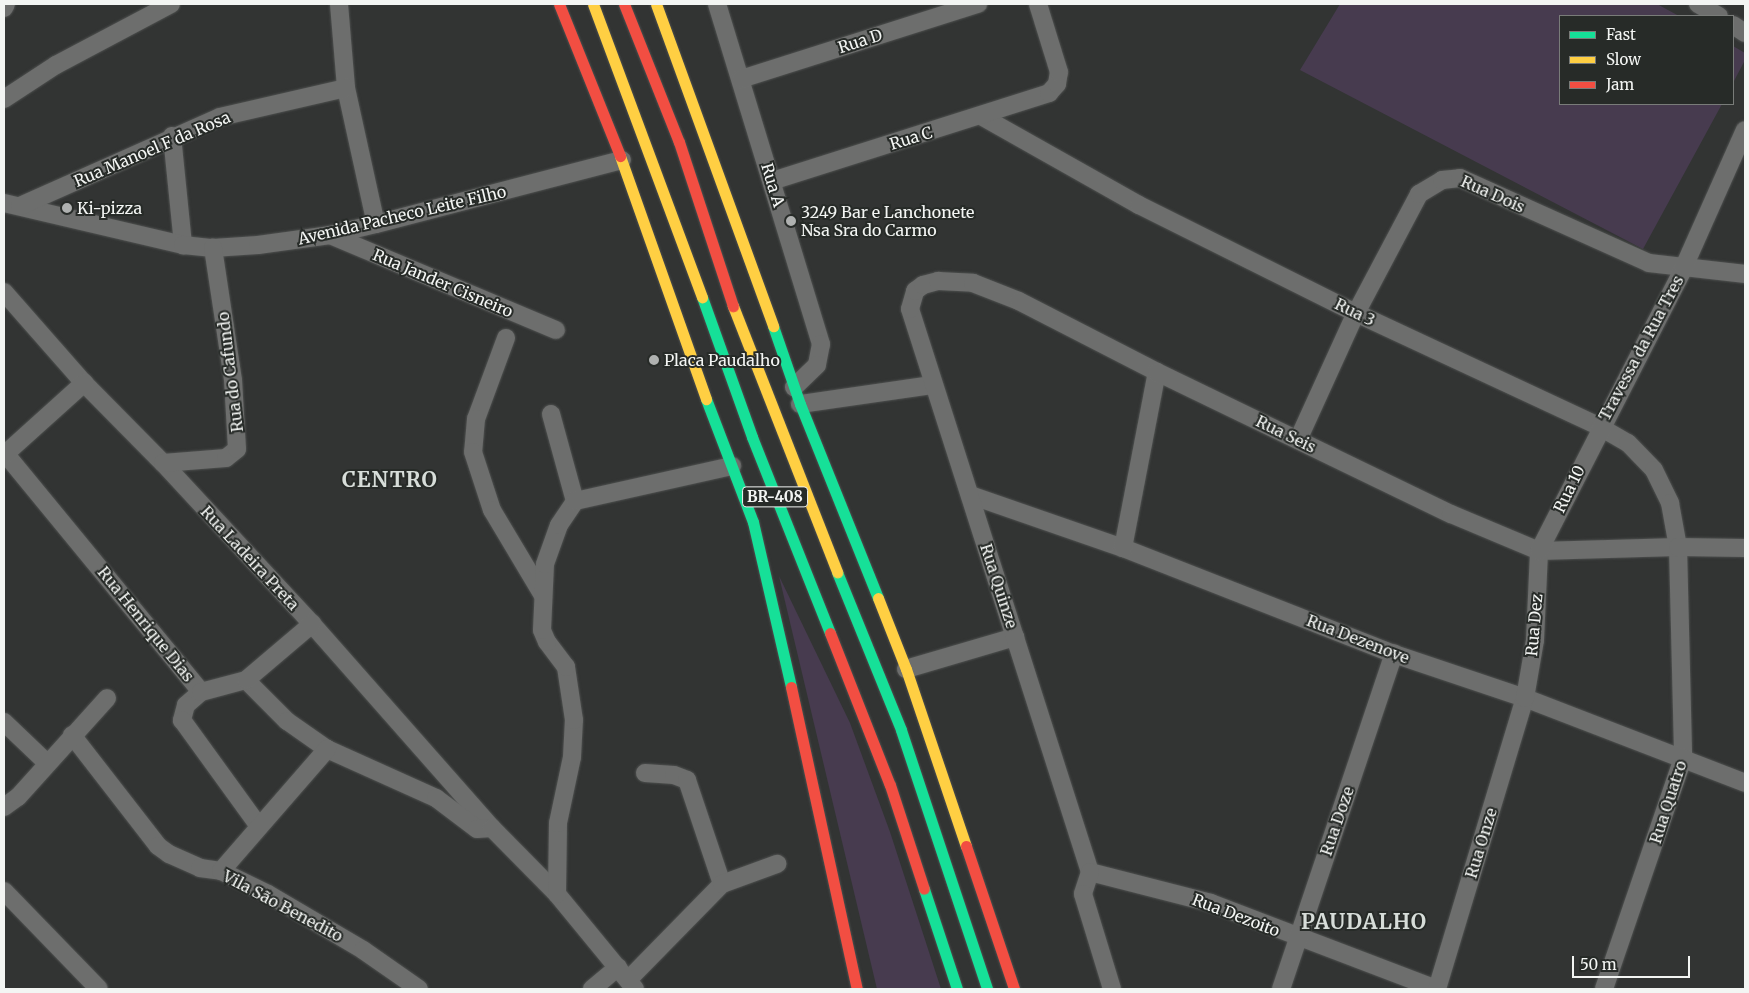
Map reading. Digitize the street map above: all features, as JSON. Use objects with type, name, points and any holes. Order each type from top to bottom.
[{"type":"main road","points":[[558,4],[622,160],[752,522],[768,580],[857,989]]},
{"type":"main road","name":"BR-408","points":[[593,4],[655,166],[752,437],[890,785],[957,989]]},
{"type":"main road","name":"BR-408","points":[[624,4],[679,142],[725,284],[765,391],[901,730],[987,989]]},
{"type":"main road","points":[[656,4],[724,184],[800,404],[906,669],[1014,989]]},
{"type":"street","points":[[4,8],[6,4]]},
{"type":"street","points":[[7,91],[171,4]]},
{"type":"street","points":[[339,4],[346,88],[376,224]]},
{"type":"street","name":"Rua A","points":[[717,4],[821,344],[818,365],[794,387]]},
{"type":"street","name":"Rua D","points":[[741,78],[978,4]]},
{"type":"street","name":"Rua C","points":[[772,180],[981,116],[1048,93],[1057,84],[1059,72],[1038,4]]},
{"type":"street","points":[[1698,4],[1717,15]]},
{"type":"street","points":[[1734,26],[1745,32]]},
{"type":"street","name":"Rua Manoel F da Rosa","points":[[12,205],[172,136],[250,108],[346,88]]},
{"type":"street","name":"Rua 3","points":[[981,116],[1139,205],[1356,313],[1600,427],[1628,443],[1654,470],[1670,503],[1678,547]]},
{"type":"street","name":"Travessa da Rua Tres","points":[[1600,427],[1683,269],[1745,130]]},
{"type":"street","points":[[172,136],[183,245]]},
{"type":"street","name":"Avenida Pacheco Leite Filho","points":[[12,205],[183,245],[213,248],[330,235],[622,160]]},
{"type":"street","name":"Rua Dois","points":[[1298,440],[1356,313],[1419,194],[1433,183],[1451,177],[1460,178],[1632,257],[1683,269],[1745,274]]},
{"type":"street","name":"Rua Jander Cisneiro","points":[[330,235],[556,330]]},
{"type":"street","name":"Rua do Cafundo","points":[[163,463],[226,458],[237,449],[233,380],[213,248]]},
{"type":"street","name":"Rua Seis","points":[[910,300],[923,285],[938,281],[973,284],[1019,301],[1157,372],[1451,514],[1539,552],[1678,547],[1745,548]]},
{"type":"street","name":"Rua Ladeira Preta","points":[[4,292],[84,383],[163,463],[312,624],[492,828],[557,894],[627,979]]},
{"type":"street","name":"Rua Quinze","points":[[910,300],[910,309],[932,385],[970,495],[1090,872]]},
{"type":"street","points":[[506,338],[476,419],[473,452],[492,510],[542,594]]},
{"type":"street","points":[[1123,548],[1157,372]]},
{"type":"street","points":[[4,454],[84,383]]},
{"type":"street","points":[[800,404],[932,385]]},
{"type":"street","points":[[551,414],[575,501],[550,546],[542,594],[542,630],[547,642],[566,667],[574,720],[572,757],[558,823],[557,894]]},
{"type":"street","name":"Rua 10","points":[[1539,552],[1600,427]]},
{"type":"street","name":"Rua Henrique Dias","points":[[4,454],[201,692],[186,705],[182,720],[258,825]]},
{"type":"street","points":[[575,501],[732,466]]},
{"type":"street","name":"Rua Dezenove","points":[[970,495],[1123,548],[1394,654],[1526,698],[1745,783]]},
{"type":"street","name":"Rua Quatro","points":[[1604,989],[1684,758],[1678,547]]},
{"type":"street","name":"Rua Dez","points":[[1526,698],[1535,640],[1539,552]]},
{"type":"street","points":[[201,692],[246,680],[312,624]]},
{"type":"street","points":[[906,669],[1015,636]]},
{"type":"street","name":"Rua Doze","points":[[1281,989],[1394,654]]},
{"type":"street","points":[[246,680],[287,721],[328,748],[436,798],[477,829],[492,828]]},
{"type":"street","points":[[4,807],[18,797],[107,698]]},
{"type":"street","name":"Rua Onze","points":[[1436,989],[1526,698]]},
{"type":"street","points":[[4,722],[47,763]]},
{"type":"street","name":"Vila São Benedito","points":[[72,735],[158,846],[188,864],[221,871],[300,912],[419,989]]},
{"type":"street","points":[[221,871],[258,825],[328,748]]},
{"type":"street","points":[[645,773],[674,774],[687,780],[722,884]]},
{"type":"street","points":[[592,989],[627,979],[722,884],[778,864]]},
{"type":"street","points":[[1090,872],[1083,894],[1112,989]]},
{"type":"street","name":"Rua Dezoito","points":[[1090,872],[1211,903],[1297,938],[1436,989]]},
{"type":"street","points":[[4,891],[78,971],[99,989]]},
{"type":"shaded area","points":[[1340,4],[1657,4],[1677,15],[1559,15],[1559,105],[1721,105],[1643,249],[1300,70]]},
{"type":"shaded area","points":[[1734,47],[1745,53],[1745,60],[1734,81]]},
{"type":"shaded area","points":[[779,576],[850,723],[890,832],[941,989],[877,989]]},
{"type":"traffic: fast","points":[[702,297],[752,437],[830,633]]},
{"type":"traffic: fast","points":[[773,326],[800,404],[878,598]]},
{"type":"traffic: fast","points":[[706,399],[753,522],[791,687]]},
{"type":"traffic: fast","points":[[837,572],[901,730],[987,989]]},
{"type":"traffic: fast","points":[[924,889],[957,989]]},
{"type":"traffic: slow","points":[[593,4],[702,297]]},
{"type":"traffic: slow","points":[[656,4],[773,326]]},
{"type":"traffic: slow","points":[[620,156],[706,399]]},
{"type":"traffic: slow","points":[[733,306],[837,572]]},
{"type":"traffic: slow","points":[[878,598],[906,669],[966,846]]},
{"type":"traffic: jam","points":[[559,4],[620,156]]},
{"type":"traffic: jam","points":[[624,4],[679,142],[733,306]]},
{"type":"traffic: jam","points":[[830,633],[890,785],[924,889]]},
{"type":"traffic: jam","points":[[791,687],[857,989]]},
{"type":"traffic: jam","points":[[966,846],[1014,989]]},
{"type":"place","name":"Ki-pizza","points":[[67,208]]},
{"type":"place","name":"3249 Bar e Lanchonete Nsa Sra do Carmo","points":[[791,221]]},
{"type":"place","name":"Placa Paudalho","points":[[654,360]]},
{"type":"district","name":"CENTRO","points":[[390,480]]},
{"type":"district","name":"PAUDALHO","points":[[1364,922]]}]
